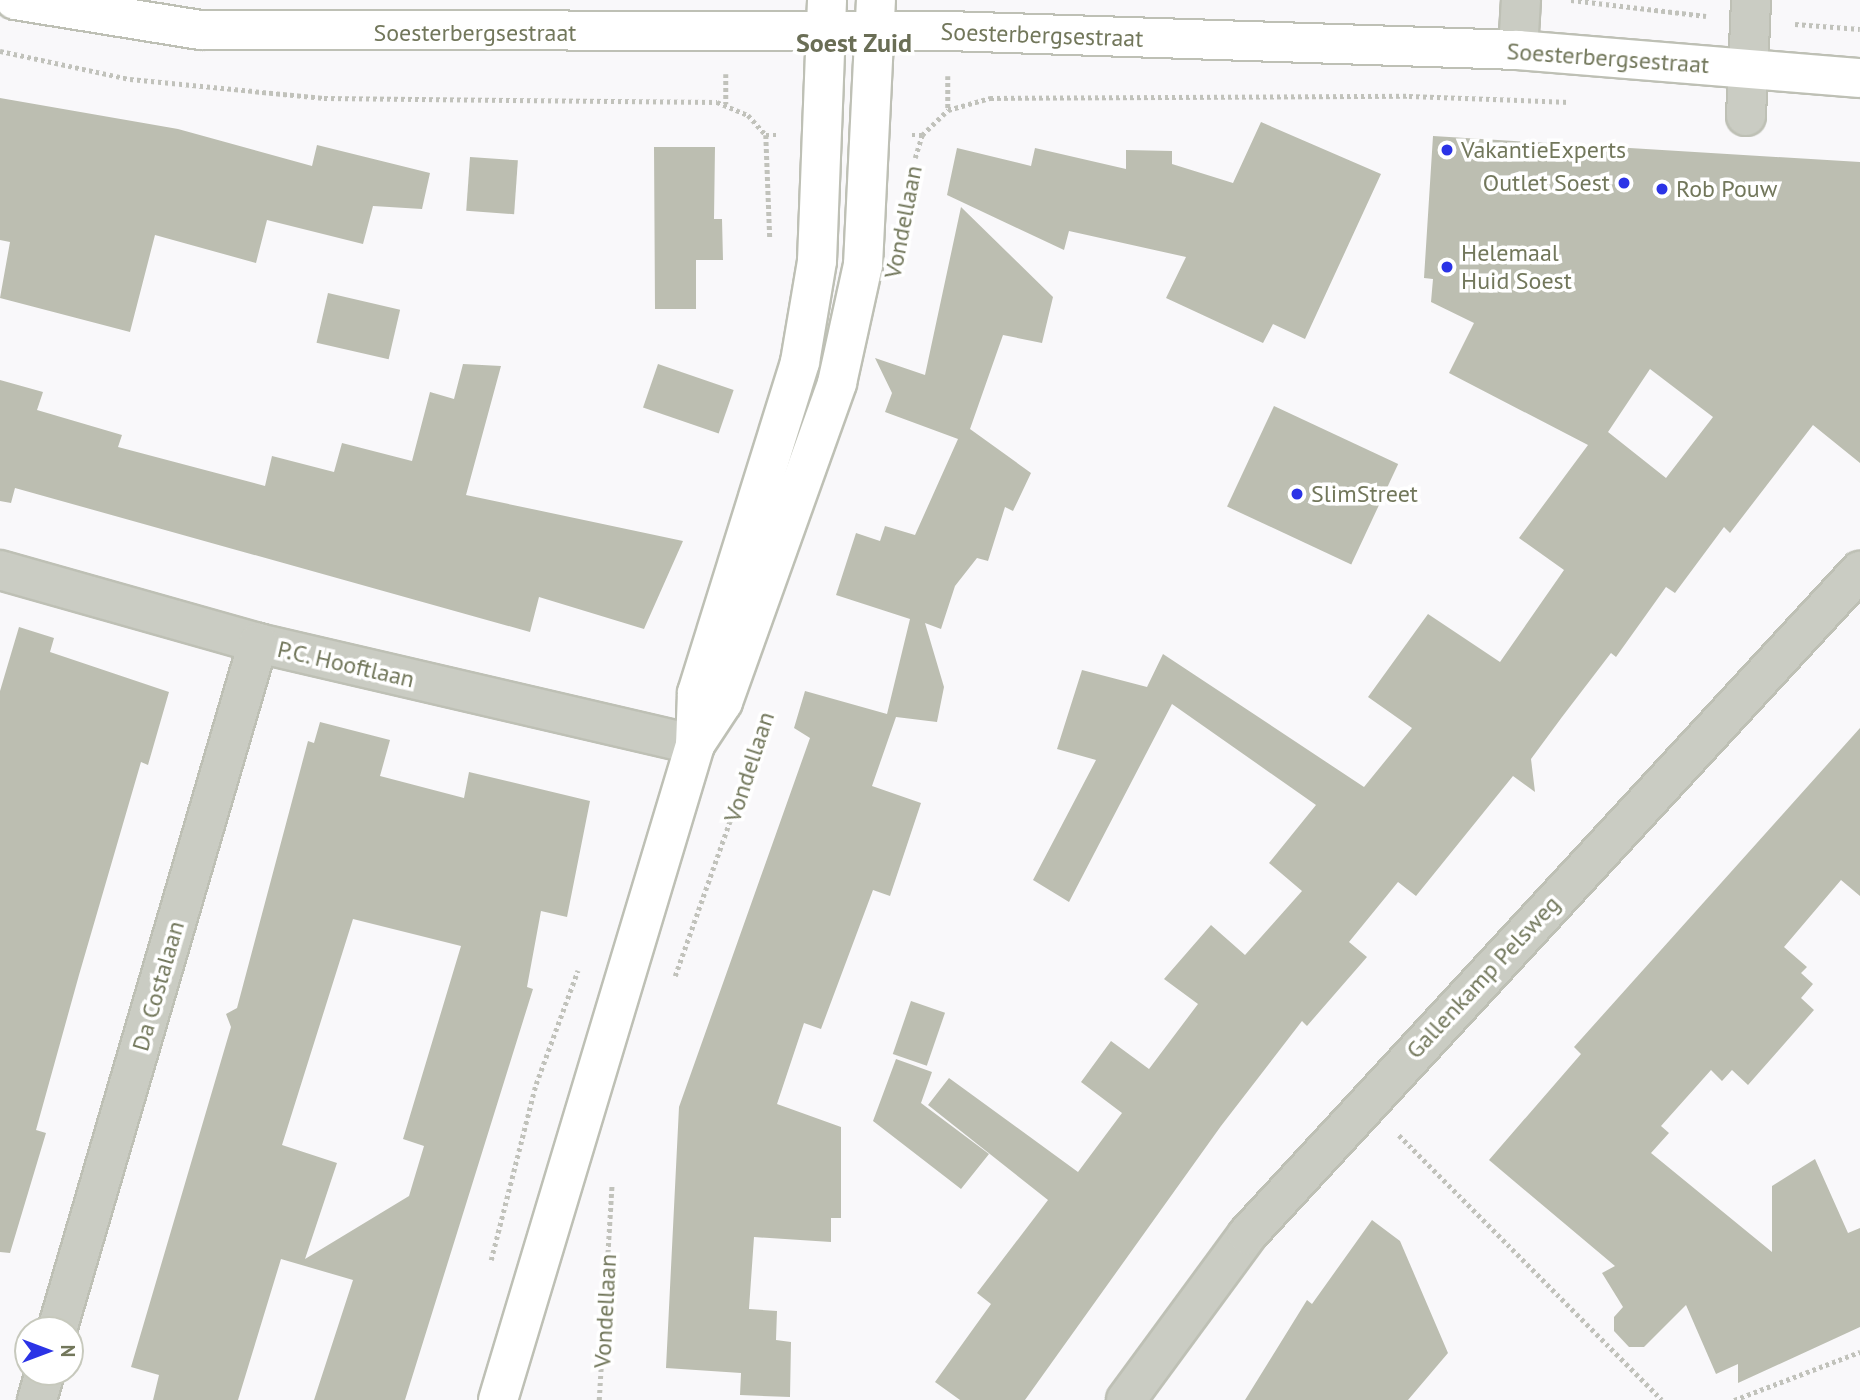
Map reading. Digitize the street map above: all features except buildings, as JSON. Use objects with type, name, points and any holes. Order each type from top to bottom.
[{"type":"main road","name":"Soesterbergsestraat","points":[[15,0],[201,30],[875,15],[1518,50],[1860,78]]},
{"type":"main road","name":"Vondellaan","points":[[498,1400],[524,1322],[695,745],[697,693],[800,362],[817,261],[827,15]]},
{"type":"main road","name":"Vondellaan","points":[[695,745],[723,702],[837,383],[863,265],[875,15]]},
{"type":"main road","name":"Vondellaan","points":[[523,1400],[524,1322]]},
{"type":"street","points":[[1518,50],[1521,0]]},
{"type":"street","points":[[1746,116],[1751,0]]},
{"type":"street","name":"P.C. Hooftlaan","points":[[0,570],[258,643],[695,745]]},
{"type":"street","name":"Gallenkamp Pelsweg","points":[[1126,1400],[1247,1235],[1860,571]]},
{"type":"street","name":"Da Costalaan","points":[[61,1316],[258,643]]},
{"type":"path","points":[[0,51],[130,79],[324,99],[726,104]]},
{"type":"path","name":"Soesterbergsestraat","points":[[948,110],[990,97],[1409,96],[1583,103]]},
{"type":"path","name":"Vondellaan","points":[[914,169],[922,135]]},
{"type":"path","name":"Vondellaan","points":[[674,980],[769,708]]},
{"type":"path","points":[[1367,1103],[1662,1400]]},
{"type":"path","name":"Vondellaan","points":[[599,1400],[612,1178]]},
{"type":"path","points":[[1734,1400],[1860,1352]]},
{"type":"place","name":"VakantieExperts","points":[[1447,150]]},
{"type":"place","name":"Outlet Soest","points":[[1624,183]]},
{"type":"place","name":"Rob Pouw","points":[[1662,189]]},
{"type":"place","name":"Helemaal Huid Soest","points":[[1447,267]]},
{"type":"place","name":"SlimStreet","points":[[1297,494]]},
{"type":"district","name":"Soest Zuid","points":[[854,43]]}]
